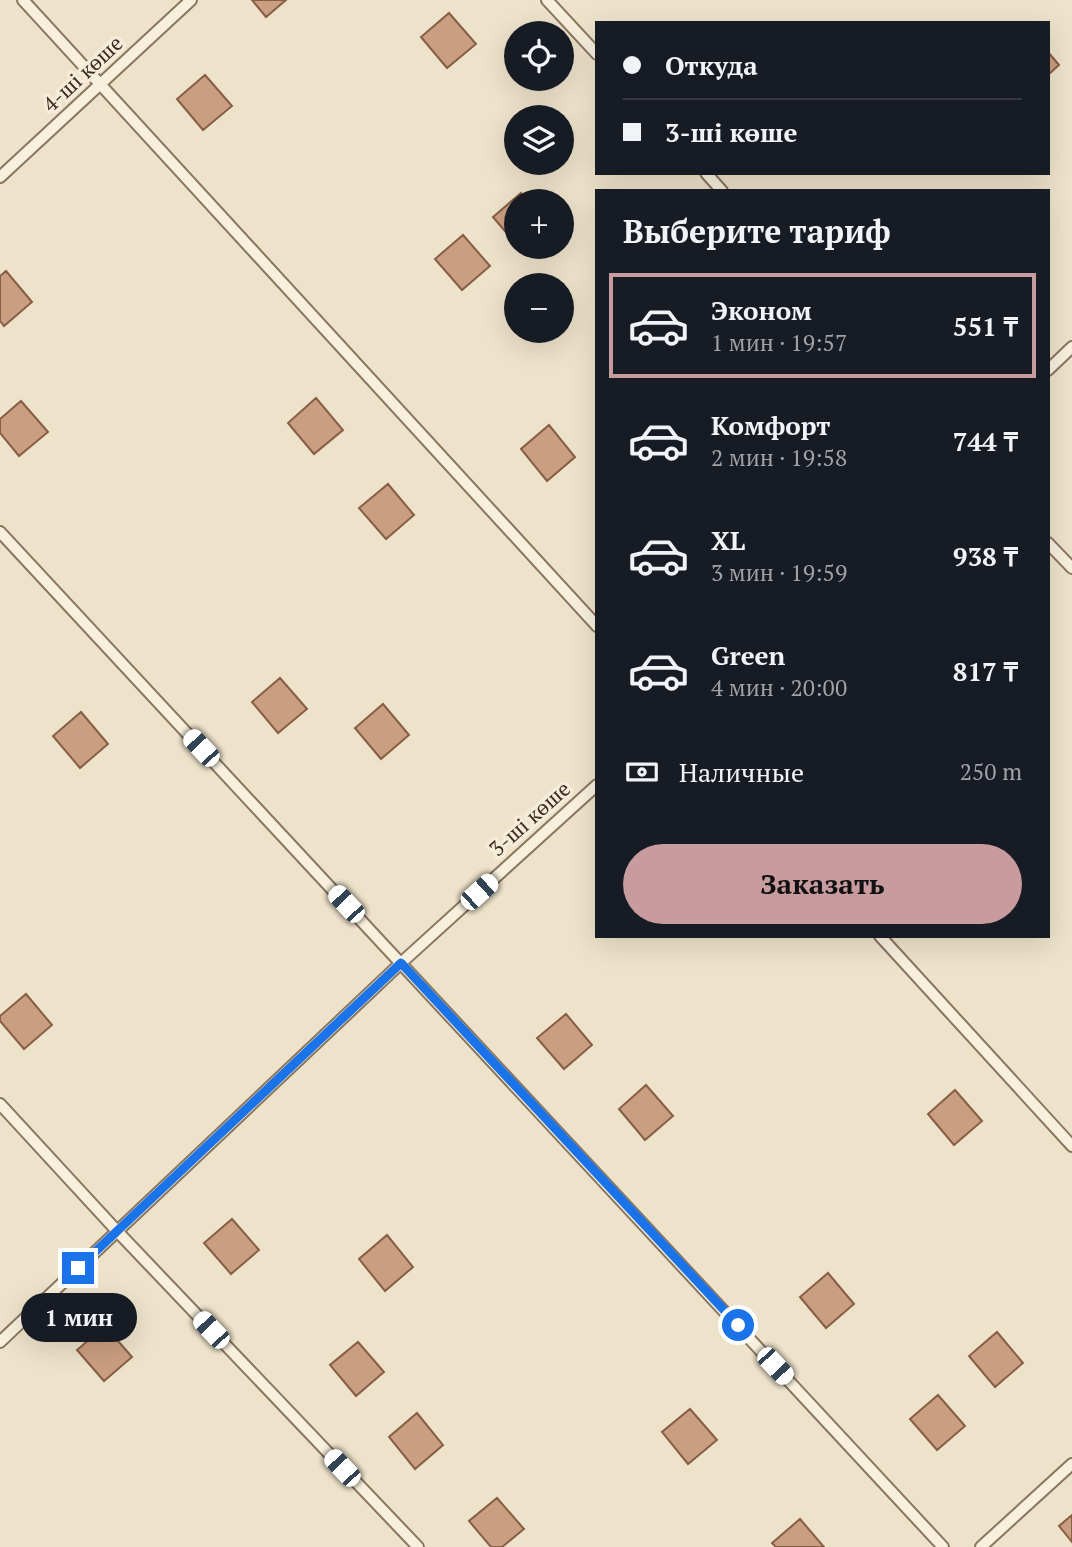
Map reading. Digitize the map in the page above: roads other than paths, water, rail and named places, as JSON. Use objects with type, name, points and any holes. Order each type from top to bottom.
[{"type":"lane","points":[[23,0],[595,624]]},
{"type":"lane","name":"4-ші көше","points":[[0,177],[191,0]]},
{"type":"lane","points":[[547,0],[595,52]]},
{"type":"lane","points":[[708,175],[720,189]]},
{"type":"lane","points":[[1050,368],[1072,347]]},
{"type":"lane","points":[[0,532],[943,1547]]},
{"type":"lane","points":[[1050,545],[1072,568]]},
{"type":"lane","name":"3-ші көше","points":[[0,1342],[401,963],[595,787]]},
{"type":"lane","points":[[882,938],[1072,1146]]},
{"type":"lane","points":[[0,1104],[418,1547]]},
{"type":"lane","points":[[981,1547],[1072,1464]]}]
